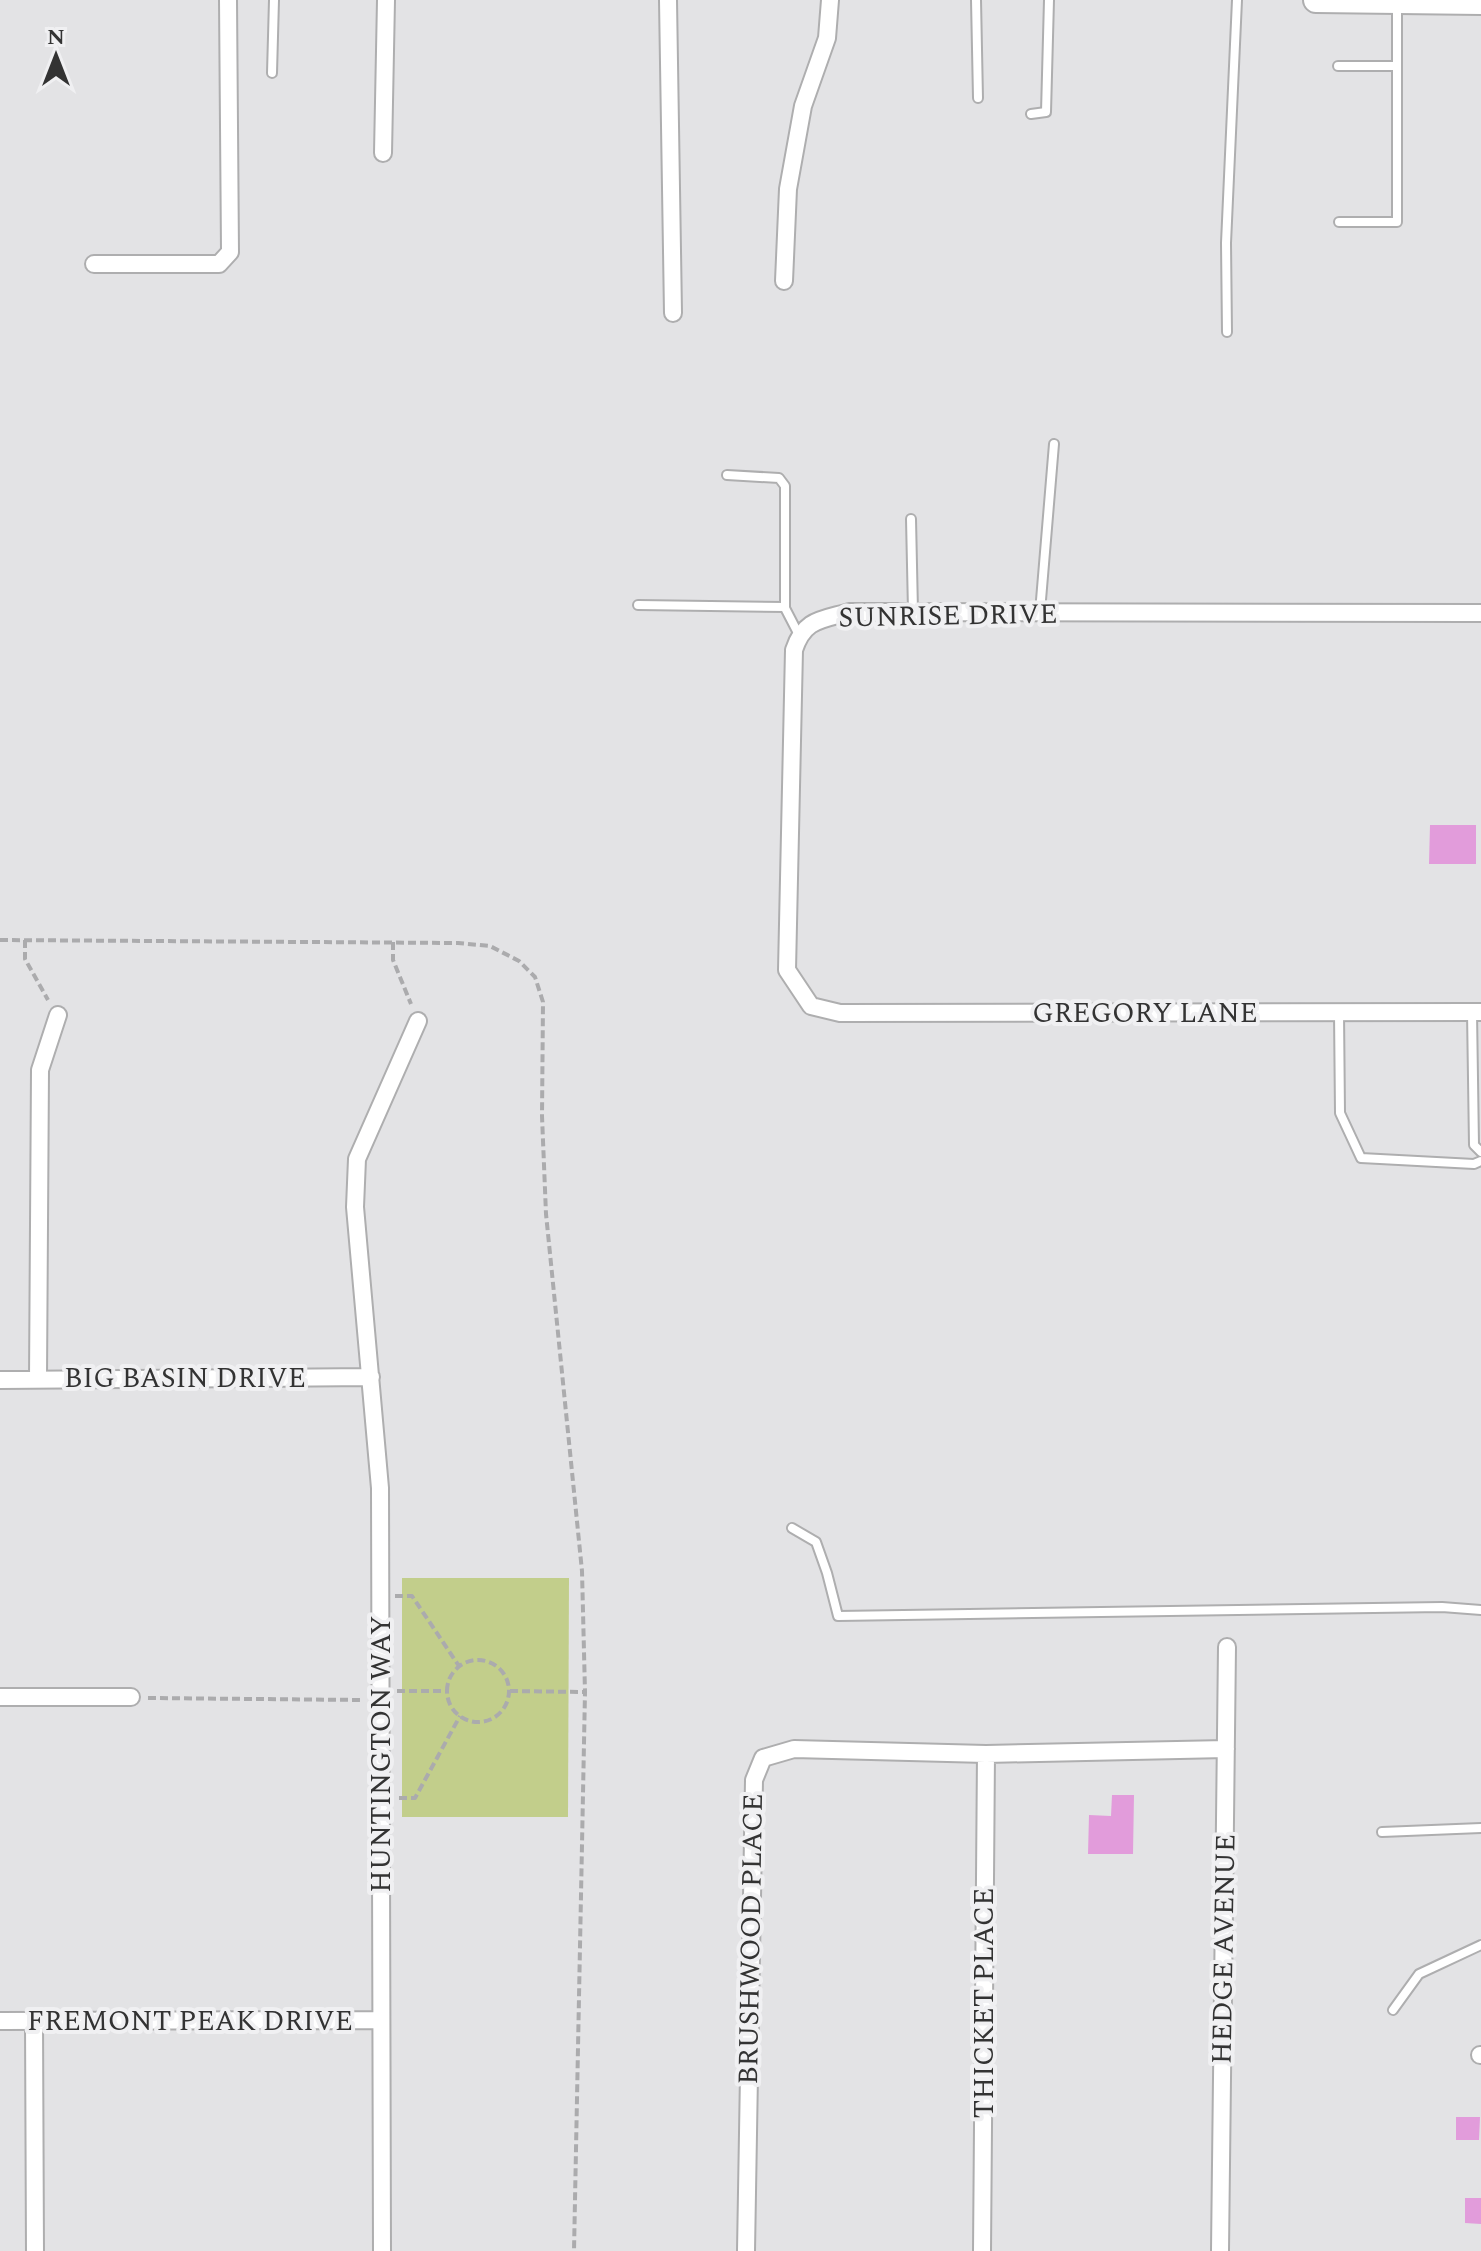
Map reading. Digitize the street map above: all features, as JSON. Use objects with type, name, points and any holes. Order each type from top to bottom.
[{"type":"main road","points":[[1316,0],[1478,1]]},
{"type":"street","points":[[94,264],[219,264],[230,252],[228,0]]},
{"type":"street","points":[[383,153],[386,0]]},
{"type":"street","points":[[668,0],[673,313]]},
{"type":"street","points":[[784,281],[788,189],[803,106],[827,38],[830,0]]},
{"type":"street","name":"SUNRISE DRIVE","points":[[811,1006],[787,970],[794,650],[799,635],[812,622],[849,612],[1481,613]]},
{"type":"street","name":"GREGORY LANE","points":[[811,1006],[840,1013],[1476,1012]]},
{"type":"street","points":[[38,1379],[40,1070],[58,1015]]},
{"type":"street","name":"HUNTINGTON WAY","points":[[382,2251],[380,1488],[355,1207],[357,1159],[418,1021]]},
{"type":"street","name":"BIG BASIN DRIVE","points":[[0,1380],[371,1377]]},
{"type":"street","name":"HEDGE AVENUE","points":[[1220,2251],[1227,1647]]},
{"type":"street","points":[[0,1697],[131,1697]]},
{"type":"street","name":"BRUSHWOOD PLACE","points":[[746,2251],[754,1780],[763,1758],[794,1749],[986,1754],[1226,1749]]},
{"type":"street","name":"THICKET PLACE","points":[[982,2251],[986,1754]]},
{"type":"street","name":"FREMONT PEAK DRIVE","points":[[0,2021],[381,2020]]},
{"type":"street","points":[[34,2021],[35,2251]]},
{"type":"lane","points":[[272,73],[274,0]]},
{"type":"lane","points":[[976,0],[978,98]]},
{"type":"lane","points":[[1031,114],[1046,112],[1049,0]]},
{"type":"lane","points":[[1227,332],[1226,243],[1237,0]]},
{"type":"lane","points":[[1339,222],[1397,222],[1397,1]]},
{"type":"lane","points":[[1338,66],[1397,66]]},
{"type":"lane","points":[[1040,613],[1054,444]]},
{"type":"lane","points":[[727,475],[779,478],[785,486],[785,607],[799,635]]},
{"type":"lane","points":[[911,519],[913,612]]},
{"type":"lane","points":[[638,605],[785,607]]},
{"type":"lane","points":[[1476,1012],[1474,1145],[1481,1152]]},
{"type":"lane","points":[[1339,1013],[1340,1113],[1361,1158],[1474,1164],[1481,1161]]},
{"type":"lane","points":[[792,1528],[816,1542],[838,1616],[1442,1607],[1481,1610]]},
{"type":"lane","points":[[1382,1832],[1481,1828]]},
{"type":"lane","points":[[1393,2010],[1419,1974],[1481,1945]]},
{"type":"path","points":[[0,940],[393,942],[490,946],[519,961],[535,977],[543,1002],[542,1116],[546,1214],[582,1571],[585,1692],[574,2251]]},
{"type":"path","points":[[25,940],[25,959],[58,1015]]},
{"type":"path","points":[[393,942],[393,960],[418,1021]]},
{"type":"path","points":[[380,1596],[412,1596],[459,1666]]},
{"type":"path","points":[[478,1659],[490,1661],[501,1669],[510,1691],[500,1713],[490,1720],[478,1722],[460,1716],[449,1703],[447,1691],[448,1679],[459,1666],[478,1659]]},
{"type":"path","points":[[131,1697],[361,1701],[381,1691],[447,1691]]},
{"type":"path","points":[[510,1691],[585,1692]]},
{"type":"path","points":[[381,1798],[415,1798],[460,1716]]},
{"type":"green space","points":[[402,1578],[569,1578],[568,1817],[402,1817]]},
{"type":"building","points":[[1430,825],[1476,825],[1476,864],[1429,864]]},
{"type":"building","points":[[1112,1795],[1134,1795],[1133,1854],[1088,1854],[1089,1815],[1111,1816]]},
{"type":"building","points":[[1456,2117],[1480,2117],[1479,2140],[1456,2140]]},
{"type":"building","points":[[1465,2198],[1481,2198],[1481,2224],[1465,2223]]}]
